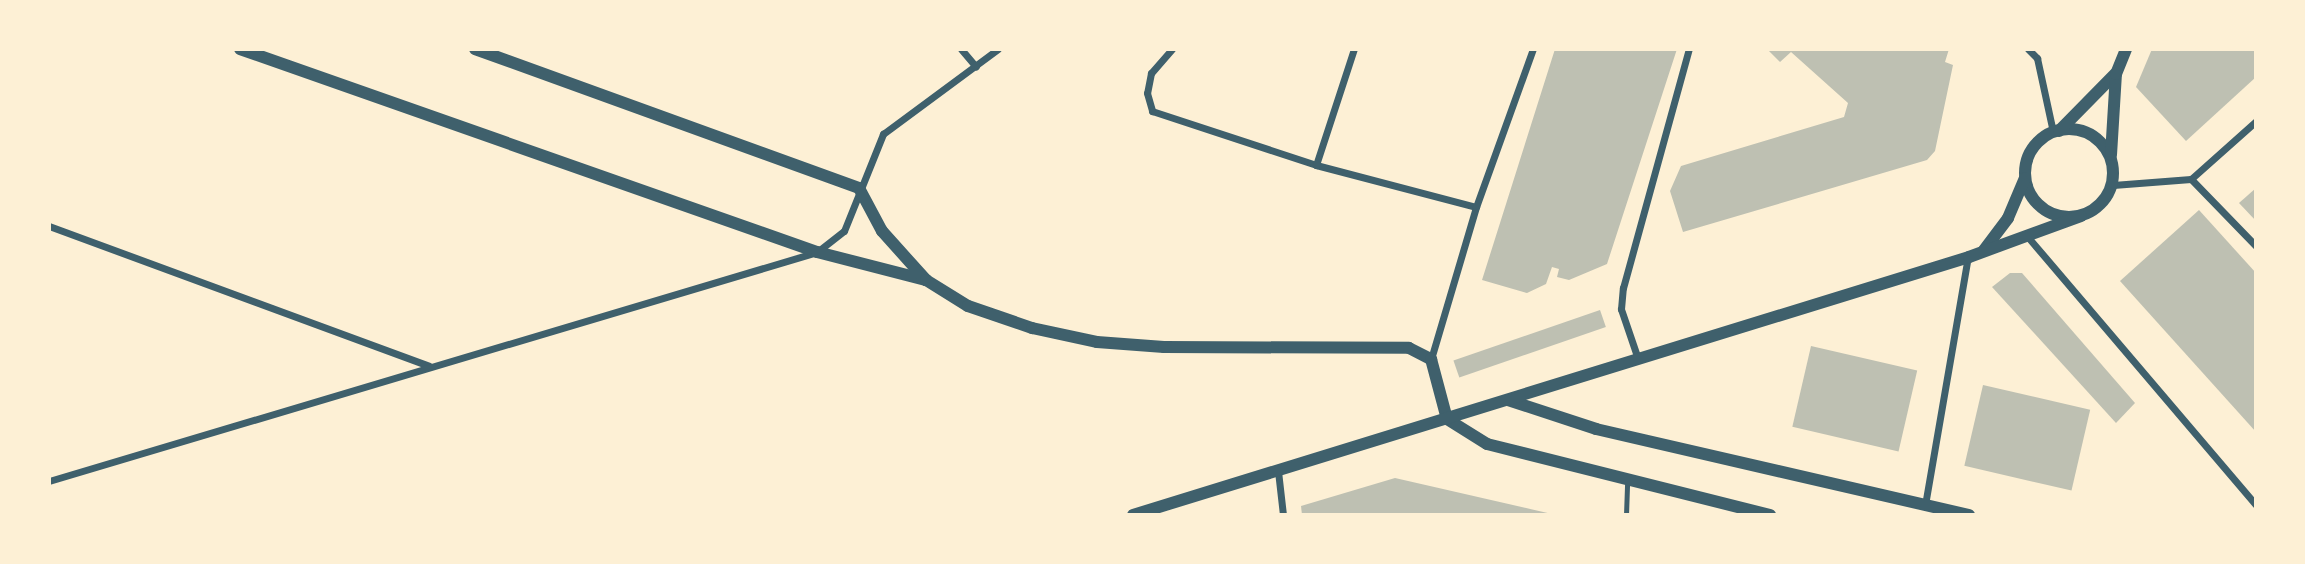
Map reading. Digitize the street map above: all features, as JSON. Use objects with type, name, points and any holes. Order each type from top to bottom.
[{"type":"street","points":[[240,49],[817,252],[926,280]]},
{"type":"street","points":[[475,49],[859,188],[882,231],[926,280],[968,306],[1032,328],[1097,342],[1164,347],[1409,348],[1431,359]]},
{"type":"street","points":[[961,49],[976,67]]},
{"type":"street","points":[[49,481],[817,252],[833,244],[844,231],[859,188],[883,134],[998,49]]},
{"type":"street","points":[[1172,49],[1151,73],[1147,93],[1152,111],[1317,165],[1476,207]]},
{"type":"street","points":[[1317,165],[1354,49]]},
{"type":"street","points":[[1533,49],[1476,207],[1431,359],[1447,419],[1487,444],[1628,482],[1770,515]]},
{"type":"street","points":[[1638,359],[1621,309],[1623,288],[1689,49]]},
{"type":"street","points":[[2028,49],[2038,58],[2056,131]]},
{"type":"street","points":[[1133,515],[1975,254],[2081,216],[2101,204],[2113,185],[2111,158],[2116,74],[2126,49]]},
{"type":"street","points":[[1924,505],[1975,254],[2008,218],[2025,178],[2032,149],[2056,131],[2116,74]]},
{"type":"street","points":[[2113,185],[2192,179],[2256,121]]},
{"type":"street","points":[[2056,131],[2081,130],[2093,136],[2111,158]]},
{"type":"street","points":[[2025,178],[2029,192],[2044,209],[2066,218],[2081,216]]},
{"type":"street","points":[[2192,179],[2256,246]]},
{"type":"street","points":[[49,226],[429,366]]},
{"type":"street","points":[[2027,236],[2256,505]]},
{"type":"street","points":[[1508,400],[1596,429],[1969,515]]},
{"type":"street","points":[[1278,471],[1283,515]]},
{"type":"lane","points":[[1626,515],[1628,482]]},
{"type":"building","points":[[1555,49],[1677,49],[1607,264],[1569,280],[1557,277],[1559,269],[1552,267],[1546,284],[1527,293],[1482,280]]},
{"type":"building","points":[[1767,49],[1949,49],[1945,62],[1953,65],[1935,151],[1927,160],[1683,232],[1670,191],[1681,166],[1844,117],[1848,103],[1791,52],[1780,62]]},
{"type":"building","points":[[2152,49],[2256,49],[2256,77],[2186,141],[2136,87]]},
{"type":"building","points":[[2256,188],[2256,221],[2239,203]]},
{"type":"building","points":[[2199,210],[2256,273],[2256,432],[2120,281]]},
{"type":"building","points":[[2010,273],[2022,273],[2135,403],[2116,423],[1992,287]]},
{"type":"building","points":[[1600,310],[1606,327],[1459,377],[1453,360]]},
{"type":"building","points":[[1811,346],[1917,371],[1899,451],[1792,427]]},
{"type":"building","points":[[1983,385],[2090,410],[2072,491],[1964,466]]},
{"type":"building","points":[[1395,478],[1552,515],[1302,515],[1301,506]]}]
